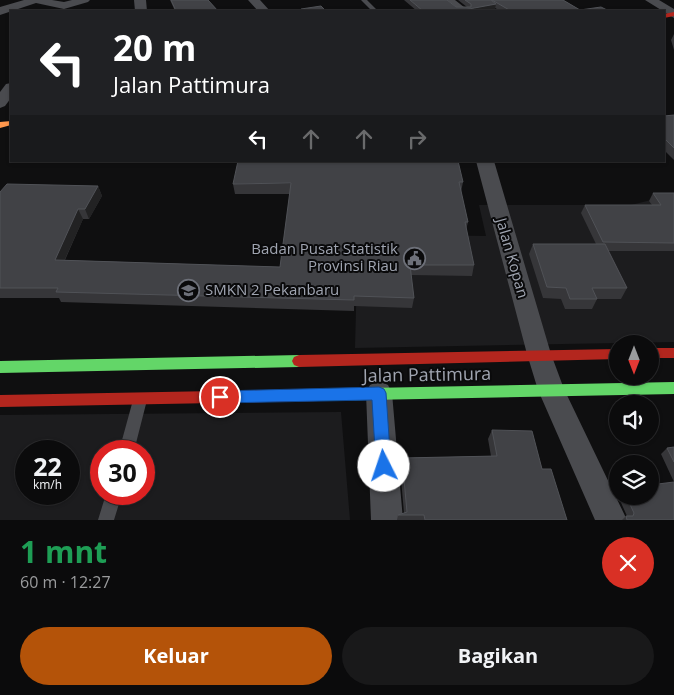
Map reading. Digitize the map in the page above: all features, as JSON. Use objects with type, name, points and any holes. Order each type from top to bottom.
[{"type":"main road","points":[[659,353],[674,353]]},
{"type":"main road","name":"Jalan Pattimura","points":[[0,367],[609,354]]},
{"type":"main road","name":"Jalan Pattimura","points":[[0,401],[674,388]]},
{"type":"street","points":[[0,11],[36,0],[62,9],[84,0]]},
{"type":"street","points":[[254,0],[263,10]]},
{"type":"street","points":[[448,0],[462,10]]},
{"type":"street","points":[[651,0],[674,14]]},
{"type":"street","points":[[0,103],[10,88]]},
{"type":"street","name":"Jalan Kopan","points":[[485,162],[539,354],[551,390],[611,520]]},
{"type":"street","points":[[379,393],[387,520]]},
{"type":"lane","points":[[364,0],[374,10]]},
{"type":"lane","points":[[129,440],[141,398]]},
{"type":"lane","points":[[106,520],[111,505]]},
{"type":"shaded area","points":[[674,196],[674,342],[659,342],[659,335],[609,335],[609,343],[355,348],[358,234],[486,236],[479,205],[631,205]]},
{"type":"shaded area","points":[[341,412],[350,520],[0,520],[0,415]]},
{"type":"building","points":[[171,0],[208,0],[217,10],[176,10]]},
{"type":"building","points":[[410,0],[447,0],[456,7],[471,7],[471,4],[465,0],[491,0],[496,4],[463,10],[422,10]]},
{"type":"building","points":[[492,0],[563,0],[580,10],[509,10]]},
{"type":"building","points":[[321,6],[325,10],[302,10]]},
{"type":"building","points":[[601,7],[607,10],[580,10]]},
{"type":"building","points":[[674,115],[674,148],[665,139],[665,116]]},
{"type":"building","points":[[238,162],[458,162],[463,182],[459,182],[468,222],[465,222],[474,265],[410,265],[414,298],[354,296],[354,300],[56,292],[58,288],[0,288],[0,192],[7,184],[98,186],[85,209],[78,209],[55,260],[280,267],[291,183],[233,184]]},
{"type":"building","points":[[653,193],[674,193],[674,243],[603,242],[585,205],[661,205]]},
{"type":"building","points":[[533,244],[605,244],[627,288],[592,288],[597,299],[570,299],[566,288],[547,287]]},
{"type":"building","points":[[492,430],[532,431],[542,469],[551,469],[567,520],[425,520],[424,515],[398,515],[407,512],[402,458],[497,456]]},
{"type":"building","points":[[674,447],[674,462],[667,448]]},
{"type":"building","points":[[674,482],[674,520],[627,520],[626,516],[633,516],[634,513],[630,505],[659,505],[659,484]]},
{"type":"traffic: fast","points":[[0,367],[299,361]]},
{"type":"traffic: fast","points":[[317,395],[674,388]]},
{"type":"traffic: slow","points":[[0,125],[10,123]]},
{"type":"traffic: jam","points":[[665,16],[674,14]]},
{"type":"traffic: jam","points":[[659,353],[674,353]]},
{"type":"traffic: jam","points":[[299,361],[609,354]]},
{"type":"traffic: jam","points":[[0,401],[317,395]]},
{"type":"place","name":"Badan Pusat Statistik Provinsi Riau","points":[[414,258]]},
{"type":"place","name":"SMKN 2 Pekanbaru","points":[[189,290]]},
{"type":"route","points":[[220,397],[379,393],[384,466]]}]
